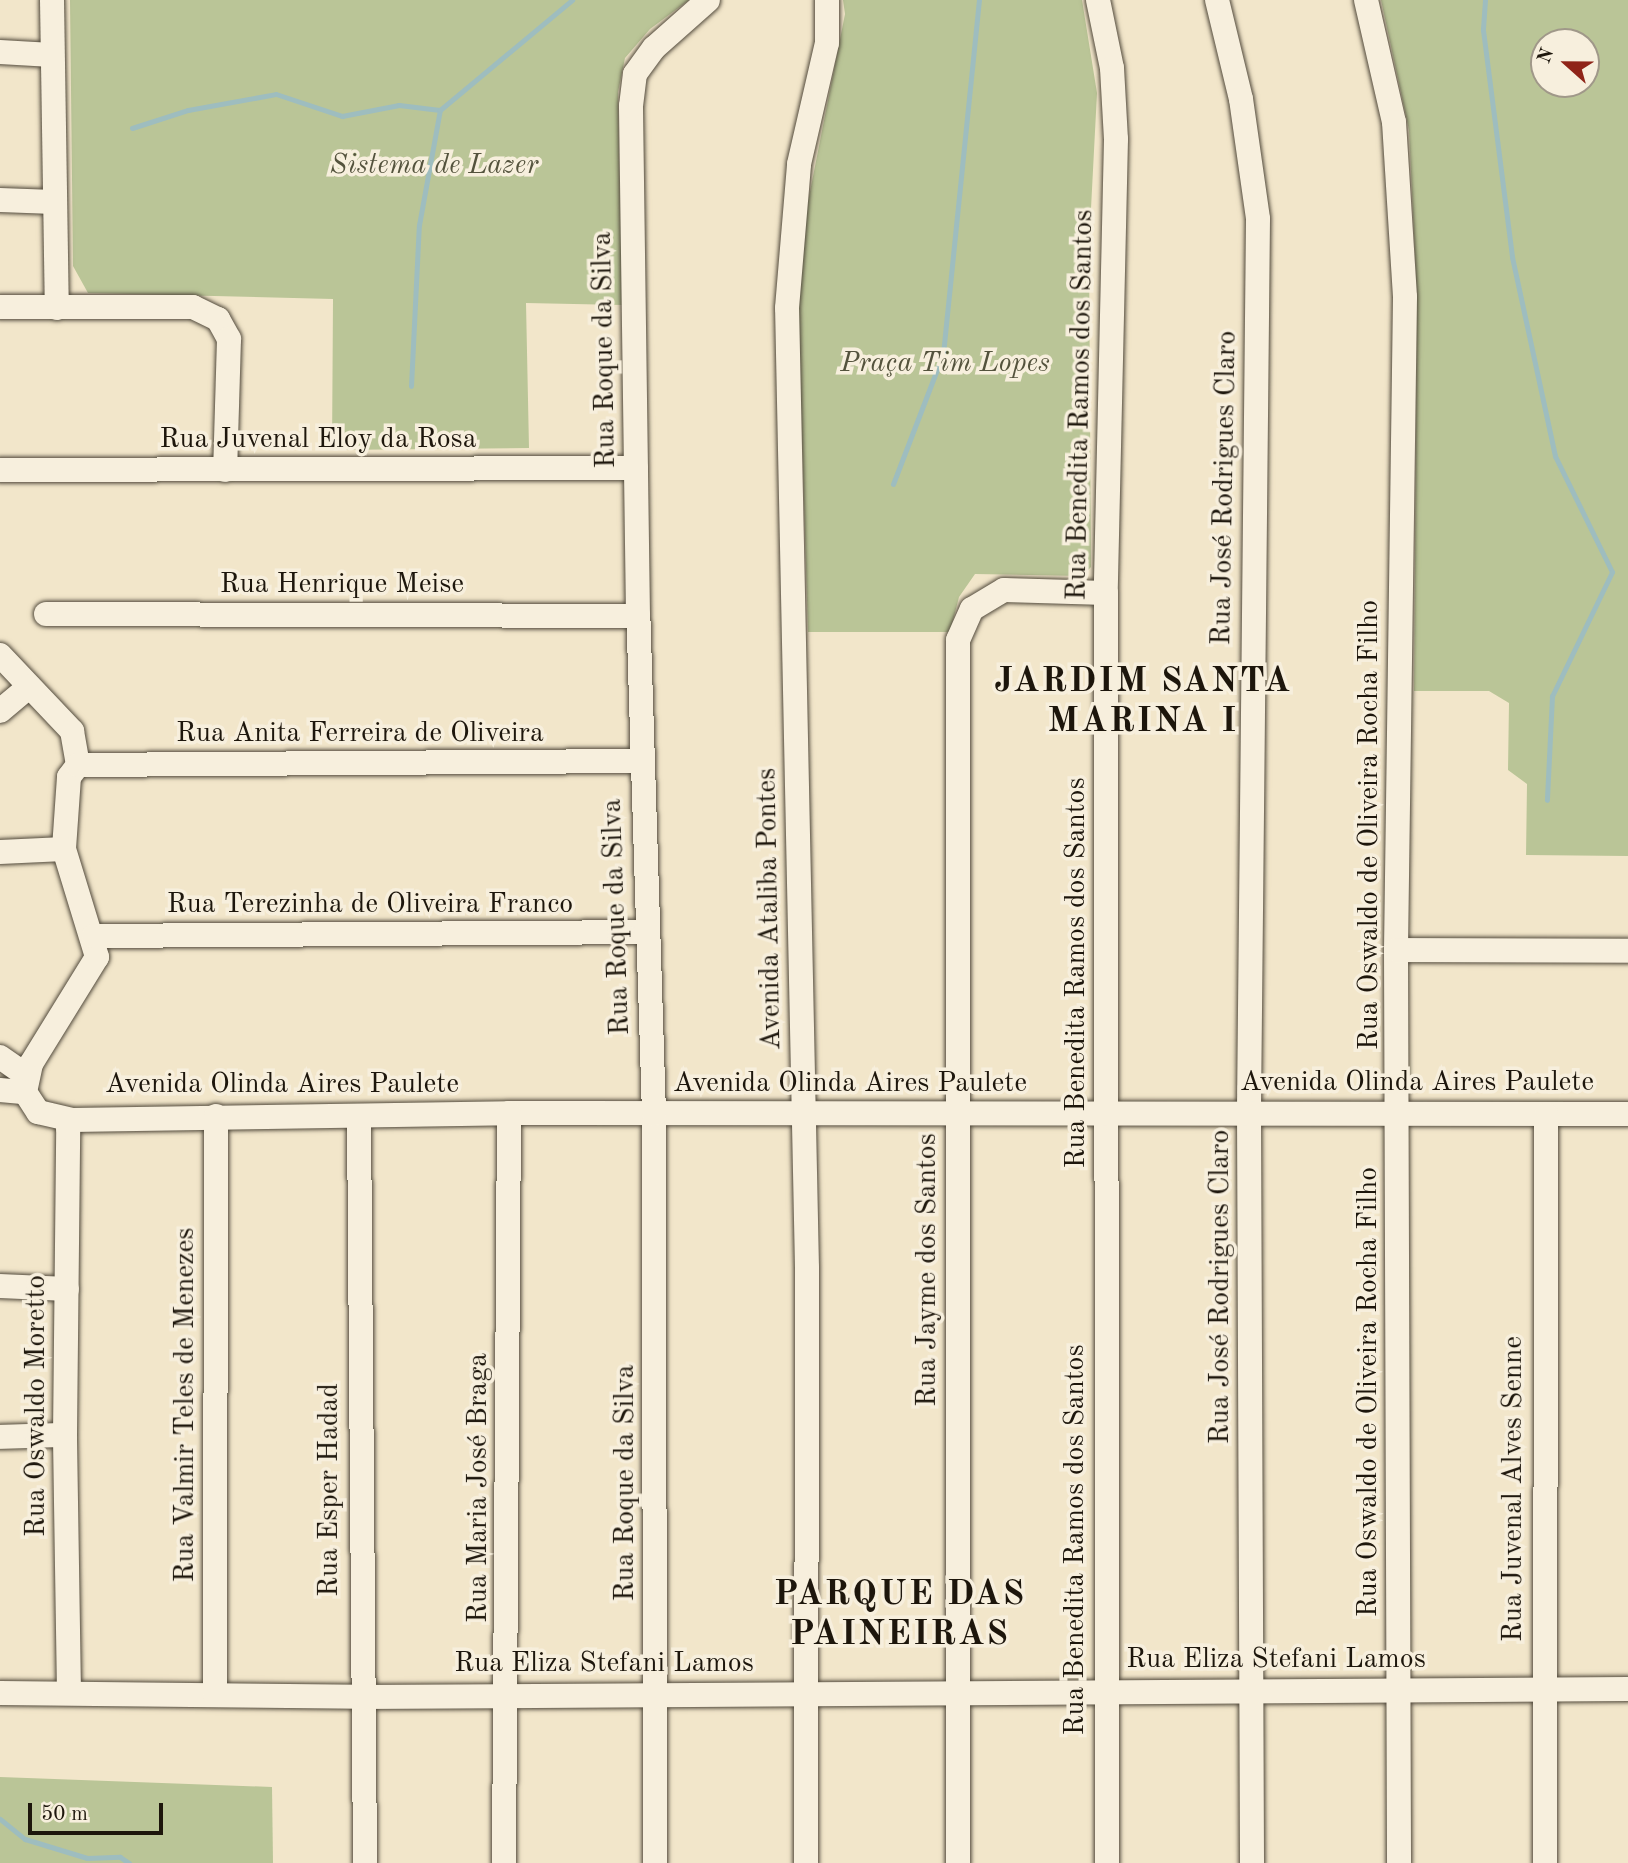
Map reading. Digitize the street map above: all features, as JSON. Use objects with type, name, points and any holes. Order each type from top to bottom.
[{"type":"street","points":[[52,0],[57,307]]},
{"type":"street","name":"Rua Roque da Silva","points":[[656,1863],[654,1114],[638,616],[635,74],[654,48],[708,0]]},
{"type":"street","name":"Avenida Ataliba Pontes","points":[[806,1863],[804,1114],[786,308],[799,164],[827,43],[827,0]]},
{"type":"street","name":"Rua Benedita Ramos dos Santos","points":[[1098,0],[1112,68],[1116,139],[1106,593],[1107,1863]]},
{"type":"street","name":"Rua José Rodrigues Claro","points":[[1217,0],[1241,99],[1258,219],[1259,297],[1252,494],[1249,1111],[1252,1863]]},
{"type":"street","name":"Rua Oswaldo de Oliveira Rocha Filho","points":[[1366,0],[1394,122],[1405,297],[1396,950],[1400,1110],[1399,1863]]},
{"type":"street","points":[[0,52],[52,55]]},
{"type":"street","points":[[0,200],[54,202]]},
{"type":"street","points":[[0,307],[193,307],[218,319],[229,339],[225,470]]},
{"type":"street","name":"Rua Juvenal Eloy da Rosa","points":[[0,470],[636,468]]},
{"type":"street","name":"Rua Jayme dos Santos","points":[[958,1863],[958,639],[972,609],[1004,590],[1106,593]]},
{"type":"street","name":"Rua Henrique Meise","points":[[46,614],[638,616]]},
{"type":"street","points":[[0,655],[72,731],[78,765],[69,777],[64,849],[71,884],[94,936],[97,957],[30,1093]]},
{"type":"street","points":[[0,711],[29,687]]},
{"type":"street","name":"Rua Anita Ferreira de Oliveira","points":[[78,765],[642,761]]},
{"type":"street","points":[[0,852],[64,849]]},
{"type":"street","name":"Rua Terezinha de Oliveira Franco","points":[[94,936],[647,932]]},
{"type":"street","points":[[1396,950],[1628,951]]},
{"type":"street","points":[[0,1056],[68,1147]]},
{"type":"street","points":[[0,1090],[30,1093]]},
{"type":"street","name":"Avenida Olinda Aires Paulete","points":[[30,1093],[72,1120],[509,1113],[958,1112],[1107,1115],[1400,1110],[1546,1115],[1628,1114]]},
{"type":"street","name":"Rua Maria José Braga","points":[[504,1863],[508,1692],[509,1113]]},
{"type":"street","name":"Rua Juvenal Alves Senne","points":[[1545,1863],[1546,1115]]},
{"type":"street","name":"Rua Valmir Teles de Menezes","points":[[215,1694],[216,1116]]},
{"type":"street","name":"Rua Esper Hadad","points":[[359,1116],[360,1697],[365,1863]]},
{"type":"street","name":"Rua Oswaldo Moretto","points":[[69,1693],[65,1435],[68,1147],[72,1120]]},
{"type":"street","points":[[0,1286],[67,1289]]},
{"type":"street","points":[[0,1437],[65,1435]]},
{"type":"street","name":"Rua Eliza Stefani Lamos","points":[[0,1693],[360,1697],[508,1692],[657,1695],[1106,1689],[1253,1693],[1628,1689]]},
{"type":"green space","name":"Sistema de Lazer","points":[[70,0],[689,0],[650,29],[625,58],[618,92],[622,305],[526,303],[529,448],[332,450],[333,299],[88,293],[73,266]]},
{"type":"green space","name":"Praça Tim Lopes","points":[[843,0],[1082,0],[1097,93],[1089,247],[1091,567],[1082,576],[975,574],[959,597],[950,632],[808,632],[798,308],[805,217],[845,14]]},
{"type":"green space","points":[[1381,0],[1628,0],[1628,856],[1526,855],[1527,784],[1508,770],[1509,703],[1489,691],[1414,691],[1417,297],[1409,130]]},
{"type":"green space","points":[[0,1777],[272,1787],[273,1863],[0,1863]]},
{"type":"waterway","points":[[411,386],[419,225],[440,110],[572,0]]},
{"type":"waterway","points":[[893,484],[943,354],[979,0]]},
{"type":"waterway","points":[[1485,0],[1483,30],[1512,257],[1555,456],[1612,572],[1552,696],[1547,800]]},
{"type":"waterway","points":[[132,128],[188,110],[276,94],[342,116],[399,105],[440,110]]},
{"type":"waterway","points":[[0,1819],[25,1839],[87,1858],[120,1857],[129,1863]]},
{"type":"district","name":"JARDIM SANTA MARINA I","points":[[1143,702]]},
{"type":"district","name":"PARQUE DAS PAINEIRAS","points":[[900,1615]]}]
